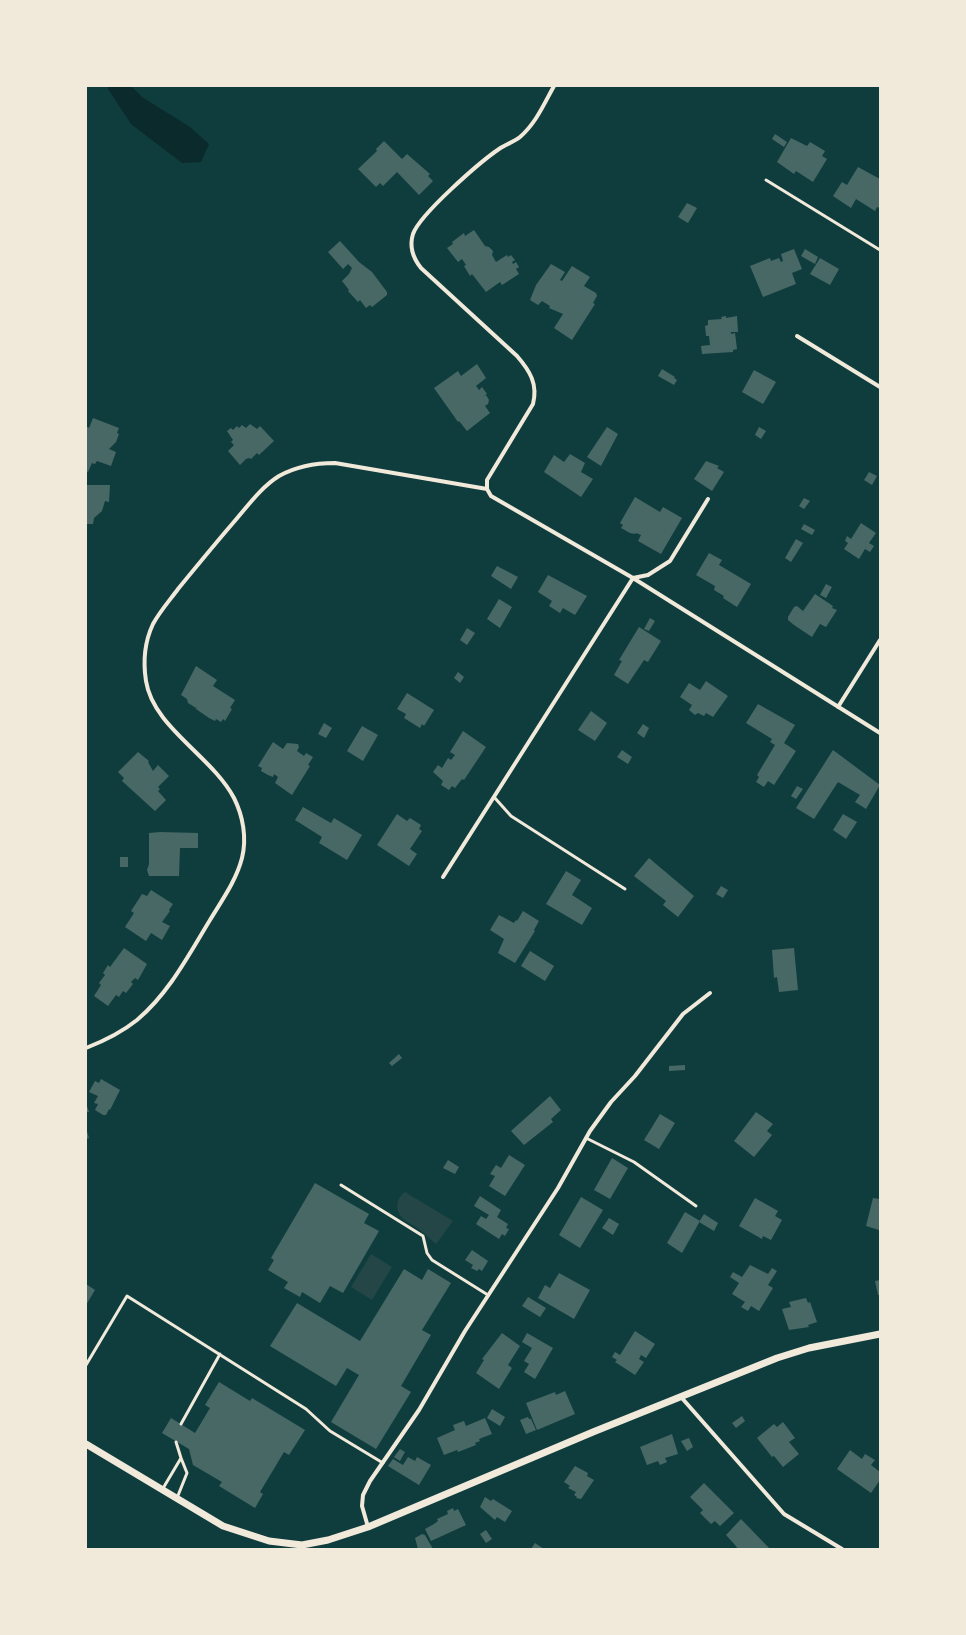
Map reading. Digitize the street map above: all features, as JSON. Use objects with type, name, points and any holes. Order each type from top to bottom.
[{"type":"street","points":[[554,86],[528,130],[519,138],[499,149],[429,211],[417,227],[411,245],[414,258],[421,268],[517,356],[525,365],[534,382],[536,396],[534,404],[487,480],[487,489],[491,496],[633,578],[880,733]]},
{"type":"street","points":[[797,336],[880,387]]},
{"type":"street","points":[[86,1048],[101,1042],[136,1020],[167,989],[230,887],[242,859],[244,849],[242,816],[233,796],[219,775],[170,725],[158,708],[149,691],[145,673],[145,654],[153,624],[161,612],[202,560],[264,488],[278,477],[296,468],[313,464],[335,463],[487,489]]},
{"type":"street","points":[[443,877],[633,578],[648,575],[670,562],[708,499]]},
{"type":"street","points":[[838,707],[880,640]]},
{"type":"street","points":[[368,1527],[362,1506],[363,1495],[419,1410],[488,1296],[558,1188],[586,1138],[611,1102],[635,1076],[683,1014],[710,993]]},
{"type":"street","points":[[86,1444],[223,1526],[269,1541],[302,1548],[368,1527],[735,1374],[810,1348],[880,1334]]},
{"type":"street","points":[[681,1397],[784,1514],[842,1549]]},
{"type":"lane","points":[[766,180],[880,250]]},
{"type":"lane","points":[[494,797],[511,816],[625,889]]},
{"type":"lane","points":[[586,1138],[634,1162],[696,1206]]},
{"type":"lane","points":[[341,1185],[423,1236],[427,1253],[432,1260],[488,1296]]},
{"type":"lane","points":[[86,1365],[127,1296],[306,1409],[330,1430],[383,1463]]},
{"type":"lane","points":[[180,1424],[220,1354]]},
{"type":"lane","points":[[176,1442],[187,1473],[177,1498]]},
{"type":"lane","points":[[162,1490],[181,1458]]},
{"type":"shaded area","points":[[108,86],[131,86],[142,97],[190,127],[209,144],[201,162],[182,163],[131,124],[108,89]]},
{"type":"shaded area","points":[[405,1192],[453,1221],[436,1244],[419,1229],[402,1218],[397,1206],[401,1195]]},
{"type":"shaded area","points":[[371,1254],[392,1267],[372,1300],[351,1287]]},
{"type":"building","points":[[775,134],[787,142],[784,147],[772,139]]},
{"type":"building","points":[[791,138],[807,146],[810,142],[825,151],[822,156],[827,159],[813,182],[796,171],[794,174],[777,162]]},
{"type":"building","points":[[384,141],[402,159],[407,154],[430,174],[428,176],[433,181],[419,195],[397,172],[383,186],[380,183],[376,187],[358,169],[377,151],[376,149]]},
{"type":"building","points":[[858,167],[880,179],[880,208],[877,207],[875,211],[856,199],[851,208],[833,196],[842,182],[847,185]]},
{"type":"building","points":[[687,203],[697,208],[688,223],[678,217]]},
{"type":"building","points":[[474,230],[485,246],[489,247],[493,251],[492,255],[496,262],[507,255],[508,257],[511,255],[515,260],[512,262],[513,264],[516,262],[519,267],[516,269],[519,274],[502,285],[500,282],[486,292],[472,274],[470,276],[462,259],[458,262],[447,248],[464,233],[465,236]]},
{"type":"building","points":[[340,241],[359,262],[372,272],[387,292],[387,295],[372,307],[370,305],[366,308],[360,300],[358,302],[348,291],[349,290],[342,281],[349,274],[352,268],[348,264],[343,269],[328,252]]},
{"type":"building","points":[[794,249],[802,269],[792,273],[796,284],[763,297],[750,266],[770,258],[771,261],[779,258],[781,262],[783,261],[781,254]]},
{"type":"building","points":[[805,249],[818,257],[815,264],[801,256]]},
{"type":"building","points":[[820,258],[839,269],[830,285],[810,274]]},
{"type":"building","points":[[551,264],[565,272],[560,280],[562,281],[572,266],[590,277],[584,286],[596,293],[597,296],[593,303],[595,304],[572,340],[554,328],[563,314],[549,308],[550,306],[542,301],[538,305],[530,300],[536,285]]},
{"type":"building","points":[[726,316],[726,318],[737,316],[738,332],[731,332],[731,334],[735,333],[737,349],[733,350],[733,352],[702,354],[701,346],[710,345],[709,336],[706,336],[705,326],[708,325],[708,320],[722,319],[721,317]]},
{"type":"building","points":[[477,364],[486,378],[476,386],[479,390],[482,387],[487,394],[483,396],[486,395],[489,400],[488,404],[485,406],[490,413],[467,431],[459,421],[458,422],[434,388],[458,371],[461,376]]},
{"type":"building","points":[[662,369],[675,377],[674,378],[677,380],[674,385],[658,376]]},
{"type":"building","points":[[754,370],[776,382],[763,404],[742,392]]},
{"type":"building","points":[[93,418],[119,428],[117,433],[119,434],[116,442],[109,449],[116,452],[111,466],[97,461],[95,464],[92,463],[88,472],[86,471],[86,426],[89,428]]},
{"type":"building","points":[[250,424],[257,429],[260,426],[274,441],[259,455],[257,453],[251,459],[246,459],[240,465],[228,451],[234,445],[231,442],[233,440],[227,431],[231,428],[233,430],[237,426],[239,428],[242,425],[246,428]]},
{"type":"building","points":[[607,427],[618,434],[601,466],[587,457]]},
{"type":"building","points":[[759,427],[766,431],[761,439],[755,435]]},
{"type":"building","points":[[570,454],[585,463],[581,472],[593,479],[581,497],[544,472],[554,455],[564,462]]},
{"type":"building","points":[[706,461],[719,466],[717,468],[724,472],[712,491],[694,479]]},
{"type":"building","points":[[869,472],[877,476],[872,485],[864,480]]},
{"type":"building","points":[[86,485],[110,485],[109,502],[105,501],[102,511],[94,518],[93,524],[86,524]]},
{"type":"building","points":[[635,497],[660,512],[663,507],[682,518],[661,554],[638,541],[641,535],[630,533],[621,528],[623,525],[620,523]]},
{"type":"building","points":[[804,498],[810,501],[804,509],[799,506]]},
{"type":"building","points":[[861,523],[876,533],[869,543],[874,546],[870,552],[865,549],[859,559],[844,549],[848,543],[845,541],[847,536],[851,539]]},
{"type":"building","points":[[804,524],[815,530],[812,535],[801,529]]},
{"type":"building","points":[[796,539],[803,543],[791,562],[785,558]]},
{"type":"building","points":[[709,553],[722,560],[719,565],[751,584],[737,607],[714,590],[715,586],[696,575]]},
{"type":"building","points":[[497,566],[518,577],[511,589],[491,576]]},
{"type":"building","points":[[548,575],[587,596],[575,615],[563,608],[560,613],[549,606],[552,601],[538,592]]},
{"type":"building","points":[[826,584],[832,587],[826,598],[820,595]]},
{"type":"building","points":[[815,594],[833,606],[832,608],[837,610],[826,627],[820,624],[812,637],[788,620],[788,617],[794,607],[797,606],[803,611]]},
{"type":"building","points":[[499,599],[512,607],[500,628],[487,619]]},
{"type":"building","points":[[650,618],[655,621],[649,631],[644,629]]},
{"type":"building","points":[[639,627],[661,641],[648,662],[644,660],[628,684],[614,675],[622,661],[619,660]]},
{"type":"building","points":[[467,628],[475,633],[467,645],[460,640]]},
{"type":"building","points":[[196,666],[217,680],[213,686],[235,700],[225,721],[223,719],[221,722],[216,719],[215,721],[209,718],[196,709],[197,706],[196,708],[188,703],[187,699],[181,695]]},
{"type":"building","points":[[458,672],[464,677],[460,683],[454,678]]},
{"type":"building","points":[[706,681],[728,696],[713,717],[706,713],[704,716],[698,713],[695,715],[689,710],[692,705],[680,697],[689,683],[700,690]]},
{"type":"building","points":[[407,693],[434,710],[424,726],[422,724],[420,728],[404,718],[406,714],[397,709]]},
{"type":"building","points":[[758,704],[795,725],[784,743],[796,751],[774,785],[768,781],[764,787],[756,782],[759,777],[757,775],[775,745],[770,742],[772,739],[746,723]]},
{"type":"building","points":[[591,711],[607,723],[595,741],[578,730]]},
{"type":"building","points":[[324,723],[332,728],[326,738],[318,734]]},
{"type":"building","points":[[643,724],[649,728],[644,738],[637,733]]},
{"type":"building","points":[[362,726],[378,735],[363,761],[347,751]]},
{"type":"building","points":[[463,731],[486,747],[464,780],[462,779],[455,788],[452,786],[449,790],[441,785],[443,781],[433,772],[438,765],[442,768],[448,758],[451,760],[455,755],[450,752]]},
{"type":"building","points":[[273,742],[283,749],[287,743],[298,744],[299,747],[297,751],[304,756],[306,753],[313,757],[308,765],[310,766],[292,795],[275,783],[278,777],[274,774],[273,777],[268,775],[261,771],[262,768],[258,766]]},
{"type":"building","points":[[622,750],[632,757],[628,764],[617,757]]},
{"type":"building","points":[[833,750],[880,785],[866,809],[855,802],[860,795],[838,782],[814,819],[796,808]]},
{"type":"building","points":[[138,752],[149,761],[148,762],[153,771],[158,765],[169,776],[158,787],[160,789],[158,791],[166,800],[155,811],[122,781],[124,778],[118,772]]},
{"type":"building","points":[[797,786],[803,789],[796,799],[791,796]]},
{"type":"building","points":[[303,807],[331,823],[334,818],[362,835],[347,860],[319,843],[322,837],[295,820]]},
{"type":"building","points":[[397,814],[407,821],[410,818],[421,825],[419,829],[422,831],[410,849],[417,854],[409,866],[377,845]]},
{"type":"building","points":[[843,814],[857,822],[846,839],[833,830]]},
{"type":"building","points":[[149,833],[198,833],[198,848],[180,848],[179,876],[149,876],[147,870],[149,864]]},
{"type":"building","points":[[120,857],[128,857],[128,867],[120,867]]},
{"type":"building","points":[[649,858],[694,896],[678,917],[663,905],[666,901],[634,876]]},
{"type":"building","points":[[566,871],[581,880],[572,895],[592,908],[582,925],[546,904]]},
{"type":"building","points":[[721,886],[728,890],[723,898],[716,894]]},
{"type":"building","points":[[151,890],[173,904],[162,922],[170,926],[162,940],[151,933],[146,941],[125,927],[134,913],[131,911],[142,894],[147,896]]},
{"type":"building","points":[[523,911],[539,921],[534,930],[535,931],[515,963],[498,953],[504,939],[490,930],[499,915],[514,923]]},
{"type":"building","points":[[124,948],[147,964],[138,980],[135,978],[131,982],[133,984],[126,993],[123,991],[119,997],[116,995],[108,1006],[94,996],[101,985],[99,983],[105,975],[103,973],[108,965],[110,967]]},
{"type":"building","points":[[794,948],[798,990],[779,992],[777,977],[774,978],[772,950]]},
{"type":"building","points":[[530,951],[554,966],[545,981],[521,966]]},
{"type":"building","points":[[399,1054],[402,1058],[392,1066],[389,1063]]},
{"type":"building","points":[[685,1065],[685,1070],[669,1071],[669,1066]]},
{"type":"building","points":[[101,1079],[120,1090],[106,1115],[103,1115],[95,1110],[98,1104],[94,1103],[98,1096],[89,1092],[95,1081],[99,1083]]},
{"type":"building","points":[[550,1096],[561,1110],[551,1119],[553,1122],[524,1145],[511,1131]]},
{"type":"building","points":[[86,1103],[89,1112],[86,1112]]},
{"type":"building","points":[[756,1112],[773,1124],[767,1131],[772,1135],[754,1157],[734,1141]]},
{"type":"building","points":[[660,1114],[675,1123],[659,1149],[644,1140]]},
{"type":"building","points":[[86,1128],[89,1138],[86,1139]]},
{"type":"building","points":[[509,1155],[525,1165],[505,1196],[489,1186],[495,1176],[490,1174],[496,1165],[501,1168]]},
{"type":"building","points":[[612,1158],[628,1168],[610,1199],[594,1190]]},
{"type":"building","points":[[448,1160],[459,1167],[455,1174],[443,1168]]},
{"type":"building","points":[[315,1183],[369,1214],[364,1223],[379,1231],[343,1293],[330,1286],[320,1303],[302,1292],[300,1297],[284,1288],[288,1282],[268,1270],[274,1260],[271,1258]]},
{"type":"building","points":[[480,1196],[501,1210],[497,1217],[508,1224],[506,1228],[509,1229],[505,1236],[502,1234],[499,1239],[476,1224],[481,1216],[486,1219],[489,1215],[474,1206]]},
{"type":"building","points":[[581,1197],[603,1210],[580,1248],[559,1235]]},
{"type":"building","points":[[755,1198],[778,1211],[775,1216],[782,1220],[771,1240],[763,1236],[762,1239],[739,1226]]},
{"type":"building","points":[[873,1198],[880,1199],[879,1230],[866,1226]]},
{"type":"building","points":[[685,1212],[700,1221],[682,1253],[667,1243]]},
{"type":"building","points":[[704,1214],[718,1223],[714,1231],[699,1222]]},
{"type":"building","points":[[609,1218],[619,1224],[613,1235],[602,1228]]},
{"type":"building","points":[[472,1250],[488,1261],[482,1271],[479,1269],[477,1271],[471,1268],[473,1265],[465,1260]]},
{"type":"building","points":[[750,1265],[768,1274],[772,1268],[777,1271],[768,1285],[773,1288],[759,1311],[751,1306],[748,1311],[741,1307],[745,1302],[732,1294],[739,1283],[730,1277],[733,1272],[742,1277]]},
{"type":"building","points":[[404,1269],[422,1280],[428,1269],[451,1283],[422,1330],[431,1335],[401,1386],[411,1392],[376,1449],[331,1422],[359,1375],[347,1368],[336,1386],[270,1346],[297,1303],[360,1341]]},
{"type":"building","points":[[559,1273],[590,1290],[574,1319],[538,1298],[545,1285],[558,1293],[550,1288]]},
{"type":"building","points":[[880,1280],[880,1295],[878,1295],[875,1281]]},
{"type":"building","points":[[86,1284],[95,1290],[86,1305]]},
{"type":"building","points":[[528,1297],[546,1308],[540,1317],[522,1306]]},
{"type":"building","points":[[806,1298],[808,1303],[810,1302],[817,1322],[808,1325],[809,1327],[789,1330],[782,1309],[791,1307],[789,1302]]},
{"type":"building","points":[[635,1331],[655,1344],[646,1358],[641,1355],[639,1359],[644,1362],[635,1375],[615,1362],[617,1360],[612,1357],[615,1352],[620,1355]]},
{"type":"building","points":[[502,1333],[520,1346],[508,1365],[512,1368],[499,1389],[476,1373],[484,1360],[482,1359]]},
{"type":"building","points":[[527,1333],[553,1348],[535,1379],[524,1372],[529,1364],[524,1361],[532,1348],[522,1342]]},
{"type":"building","points":[[219,1382],[250,1401],[252,1398],[305,1430],[289,1455],[284,1452],[260,1492],[263,1494],[255,1508],[219,1486],[222,1482],[193,1465],[189,1449],[162,1433],[171,1418],[195,1433],[210,1408],[205,1405]]},
{"type":"building","points":[[565,1391],[575,1414],[537,1430],[526,1403],[555,1392],[556,1395]]},
{"type":"building","points":[[492,1409],[505,1417],[500,1426],[487,1418]]},
{"type":"building","points":[[742,1416],[745,1421],[736,1428],[732,1423]]},
{"type":"building","points":[[528,1417],[531,1419],[536,1430],[526,1434],[520,1420]]},
{"type":"building","points":[[485,1418],[492,1434],[479,1439],[480,1441],[475,1443],[476,1445],[458,1452],[457,1450],[444,1455],[437,1438],[455,1430],[453,1425],[464,1421],[466,1426]]},
{"type":"building","points":[[783,1422],[795,1438],[789,1442],[799,1454],[783,1467],[774,1456],[772,1457],[757,1438],[774,1424],[777,1427]]},
{"type":"building","points":[[672,1434],[678,1454],[665,1458],[667,1462],[660,1465],[658,1461],[647,1465],[640,1447]]},
{"type":"building","points":[[689,1438],[693,1447],[687,1451],[681,1441]]},
{"type":"building","points":[[400,1449],[405,1452],[400,1461],[394,1457]]},
{"type":"building","points":[[850,1450],[862,1459],[865,1454],[875,1460],[871,1465],[880,1472],[880,1480],[871,1493],[837,1469]]},
{"type":"building","points":[[408,1457],[415,1461],[417,1457],[431,1465],[419,1485],[388,1466],[393,1459],[403,1465]]},
{"type":"building","points":[[575,1466],[588,1473],[587,1476],[594,1480],[581,1499],[576,1498],[577,1497],[574,1495],[576,1492],[568,1488],[570,1486],[564,1482]]},
{"type":"building","points":[[704,1483],[734,1513],[720,1526],[715,1521],[711,1524],[700,1513],[703,1510],[690,1497]]},
{"type":"building","points":[[485,1497],[491,1501],[493,1499],[512,1511],[505,1522],[497,1517],[495,1520],[480,1507]]},
{"type":"building","points":[[453,1508],[454,1511],[458,1509],[466,1525],[431,1541],[425,1529],[438,1521],[437,1519],[448,1514],[447,1511]]},
{"type":"building","points":[[741,1519],[770,1549],[738,1549],[726,1535]]},
{"type":"building","points":[[486,1530],[492,1539],[486,1543],[480,1534]]},
{"type":"building","points":[[422,1534],[425,1535],[433,1549],[418,1549],[415,1538]]},
{"type":"building","points":[[535,1543],[544,1549],[531,1549]]}]
